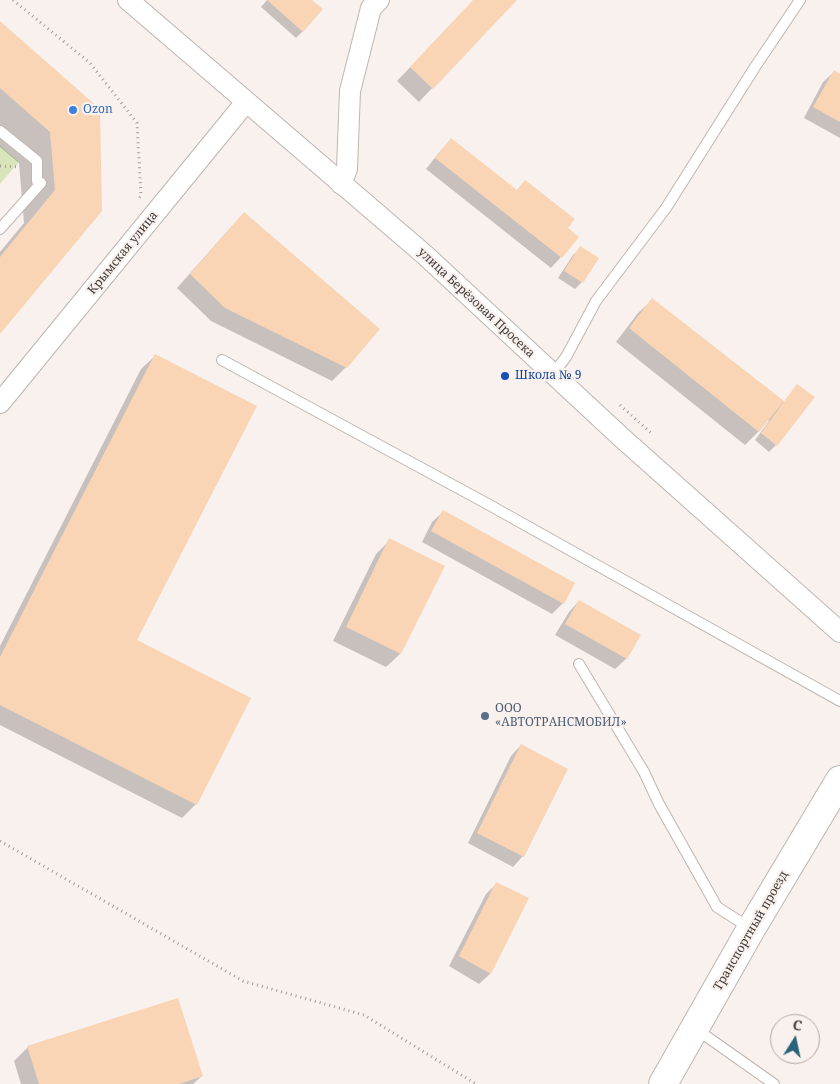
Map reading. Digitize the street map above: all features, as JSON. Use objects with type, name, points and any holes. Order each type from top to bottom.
[{"type":"main road","name":"Транспортный проезд","points":[[663,1084],[751,929],[840,780]]},
{"type":"street","name":"улица Берёзовая Просека","points":[[128,0],[432,262],[636,450],[840,632]]},
{"type":"street","points":[[341,184],[347,169],[350,91],[371,8],[380,0]]},
{"type":"street","name":"Крымская улица","points":[[0,403],[246,102]]},
{"type":"lane","points":[[553,374],[566,356],[596,301],[666,208],[800,0]]},
{"type":"lane","points":[[0,131],[37,161],[37,181],[41,183],[0,229]]},
{"type":"lane","points":[[222,360],[484,502],[840,701]]},
{"type":"lane","points":[[580,664],[644,772],[659,804],[717,907],[751,929]]},
{"type":"lane","points":[[695,1028],[774,1084]]},
{"type":"path","points":[[13,0],[90,63],[136,123],[141,196],[135,203]]},
{"type":"path","points":[[0,841],[243,981],[364,1015],[476,1084]]},
{"type":"green space","points":[[0,145],[19,162],[0,184]]},
{"type":"building","points":[[267,0],[312,0],[323,9],[303,32]]},
{"type":"building","points":[[473,0],[517,0],[433,89],[410,67]]},
{"type":"building","points":[[0,21],[100,109],[102,211],[0,334],[0,257],[55,190],[50,132],[0,88]]},
{"type":"building","points":[[834,70],[840,74],[840,122],[813,107]]},
{"type":"building","points":[[451,138],[517,190],[525,180],[575,219],[568,228],[579,237],[562,258],[435,158]]},
{"type":"building","points":[[244,212],[380,329],[347,368],[225,308],[190,274]]},
{"type":"building","points":[[580,246],[599,258],[583,283],[564,271]]},
{"type":"building","points":[[652,298],[784,401],[759,432],[629,328]]},
{"type":"building","points":[[155,354],[257,406],[137,640],[251,698],[197,805],[0,705],[0,657]]},
{"type":"building","points":[[797,384],[815,397],[777,446],[761,433]]},
{"type":"building","points":[[443,510],[575,583],[564,604],[431,531]]},
{"type":"building","points":[[389,538],[445,566],[401,654],[346,627]]},
{"type":"building","points":[[579,600],[641,635],[627,659],[565,624]]},
{"type":"building","points":[[521,744],[568,769],[524,857],[477,833]]},
{"type":"building","points":[[496,882],[529,898],[491,974],[459,956]]},
{"type":"building","points":[[178,998],[203,1076],[179,1084],[39,1084],[27,1046]]},
{"type":"place","name":"Ozon","points":[[73,110]]},
{"type":"place","name":"Школа № 9","points":[[505,376]]},
{"type":"place","name":"ООО «АВТОТРАНСМОБИЛ»","points":[[485,716]]}]
